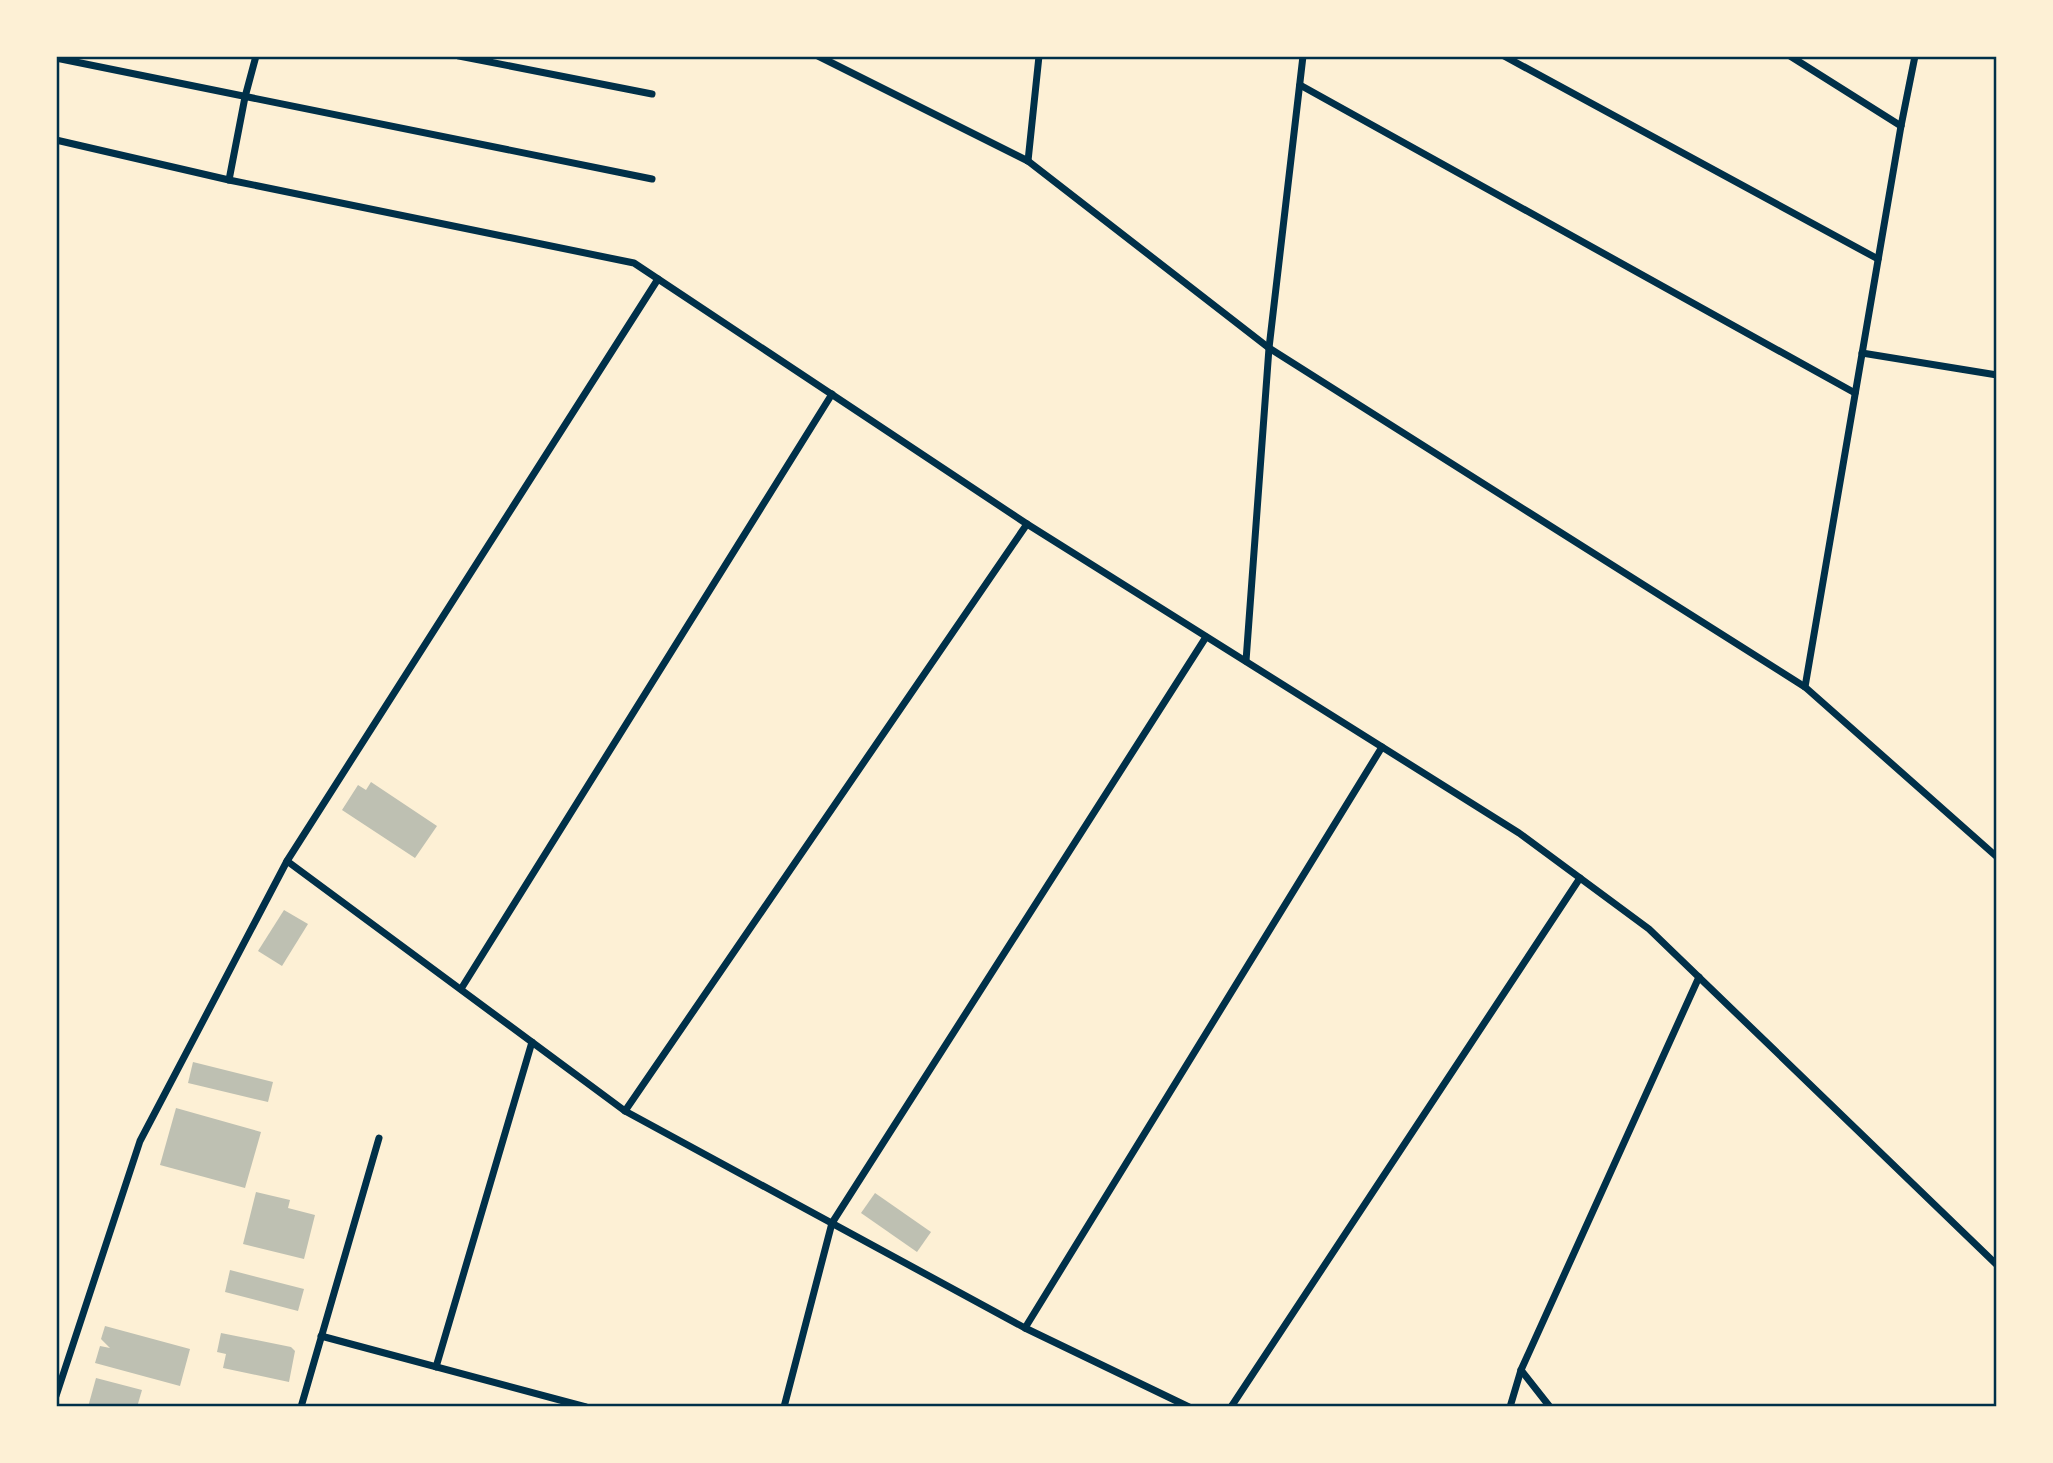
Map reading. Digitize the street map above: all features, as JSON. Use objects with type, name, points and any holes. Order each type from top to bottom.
[{"type":"street","points":[[229,180],[256,56]]},
{"type":"street","points":[[459,56],[652,94]]},
{"type":"street","points":[[818,56],[1028,161],[1269,348],[1804,687],[1997,857]]},
{"type":"street","points":[[1028,161],[1039,56]]},
{"type":"street","points":[[1245,661],[1269,348],[1303,56]]},
{"type":"street","points":[[1504,56],[1878,259]]},
{"type":"street","points":[[1790,56],[1901,126]]},
{"type":"street","points":[[1804,687],[1915,56]]},
{"type":"street","points":[[56,58],[652,178]]},
{"type":"street","points":[[1300,85],[1855,393]]},
{"type":"street","points":[[56,140],[229,180],[634,263],[1027,524],[1519,833],[1649,929],[1997,1265]]},
{"type":"street","points":[[56,1396],[140,1141],[287,861],[657,279]]},
{"type":"street","points":[[1862,353],[1997,375]]},
{"type":"street","points":[[461,989],[832,394]]},
{"type":"street","points":[[625,1111],[1027,524]]},
{"type":"street","points":[[784,1407],[832,1223],[1206,637]]},
{"type":"street","points":[[1025,1328],[1382,747]]},
{"type":"street","points":[[287,861],[625,1111],[1025,1328],[1189,1407]]},
{"type":"street","points":[[1231,1407],[1580,878]]},
{"type":"street","points":[[1510,1407],[1521,1370],[1699,977]]},
{"type":"street","points":[[436,1367],[532,1042]]},
{"type":"street","points":[[301,1407],[379,1138]]},
{"type":"street","points":[[321,1336],[586,1407]]},
{"type":"street","points":[[1521,1370],[1550,1407]]},
{"type":"building","points":[[371,782],[437,826],[415,858],[342,810],[358,785],[366,790]]},
{"type":"building","points":[[284,910],[308,924],[282,966],[258,951]]},
{"type":"building","points":[[193,1062],[273,1082],[268,1102],[188,1083]]},
{"type":"building","points":[[176,1108],[261,1132],[245,1188],[160,1165]]},
{"type":"building","points":[[256,1192],[290,1200],[288,1208],[315,1215],[304,1259],[243,1244]]},
{"type":"building","points":[[875,1193],[931,1232],[917,1252],[861,1213]]},
{"type":"building","points":[[230,1270],[304,1289],[298,1311],[225,1292]]},
{"type":"building","points":[[105,1326],[190,1349],[180,1386],[95,1363],[100,1346],[110,1348],[101,1339]]},
{"type":"building","points":[[221,1333],[291,1347],[295,1351],[289,1382],[223,1368],[226,1354],[217,1352]]},
{"type":"building","points":[[96,1378],[142,1390],[137,1407],[88,1407]]}]
